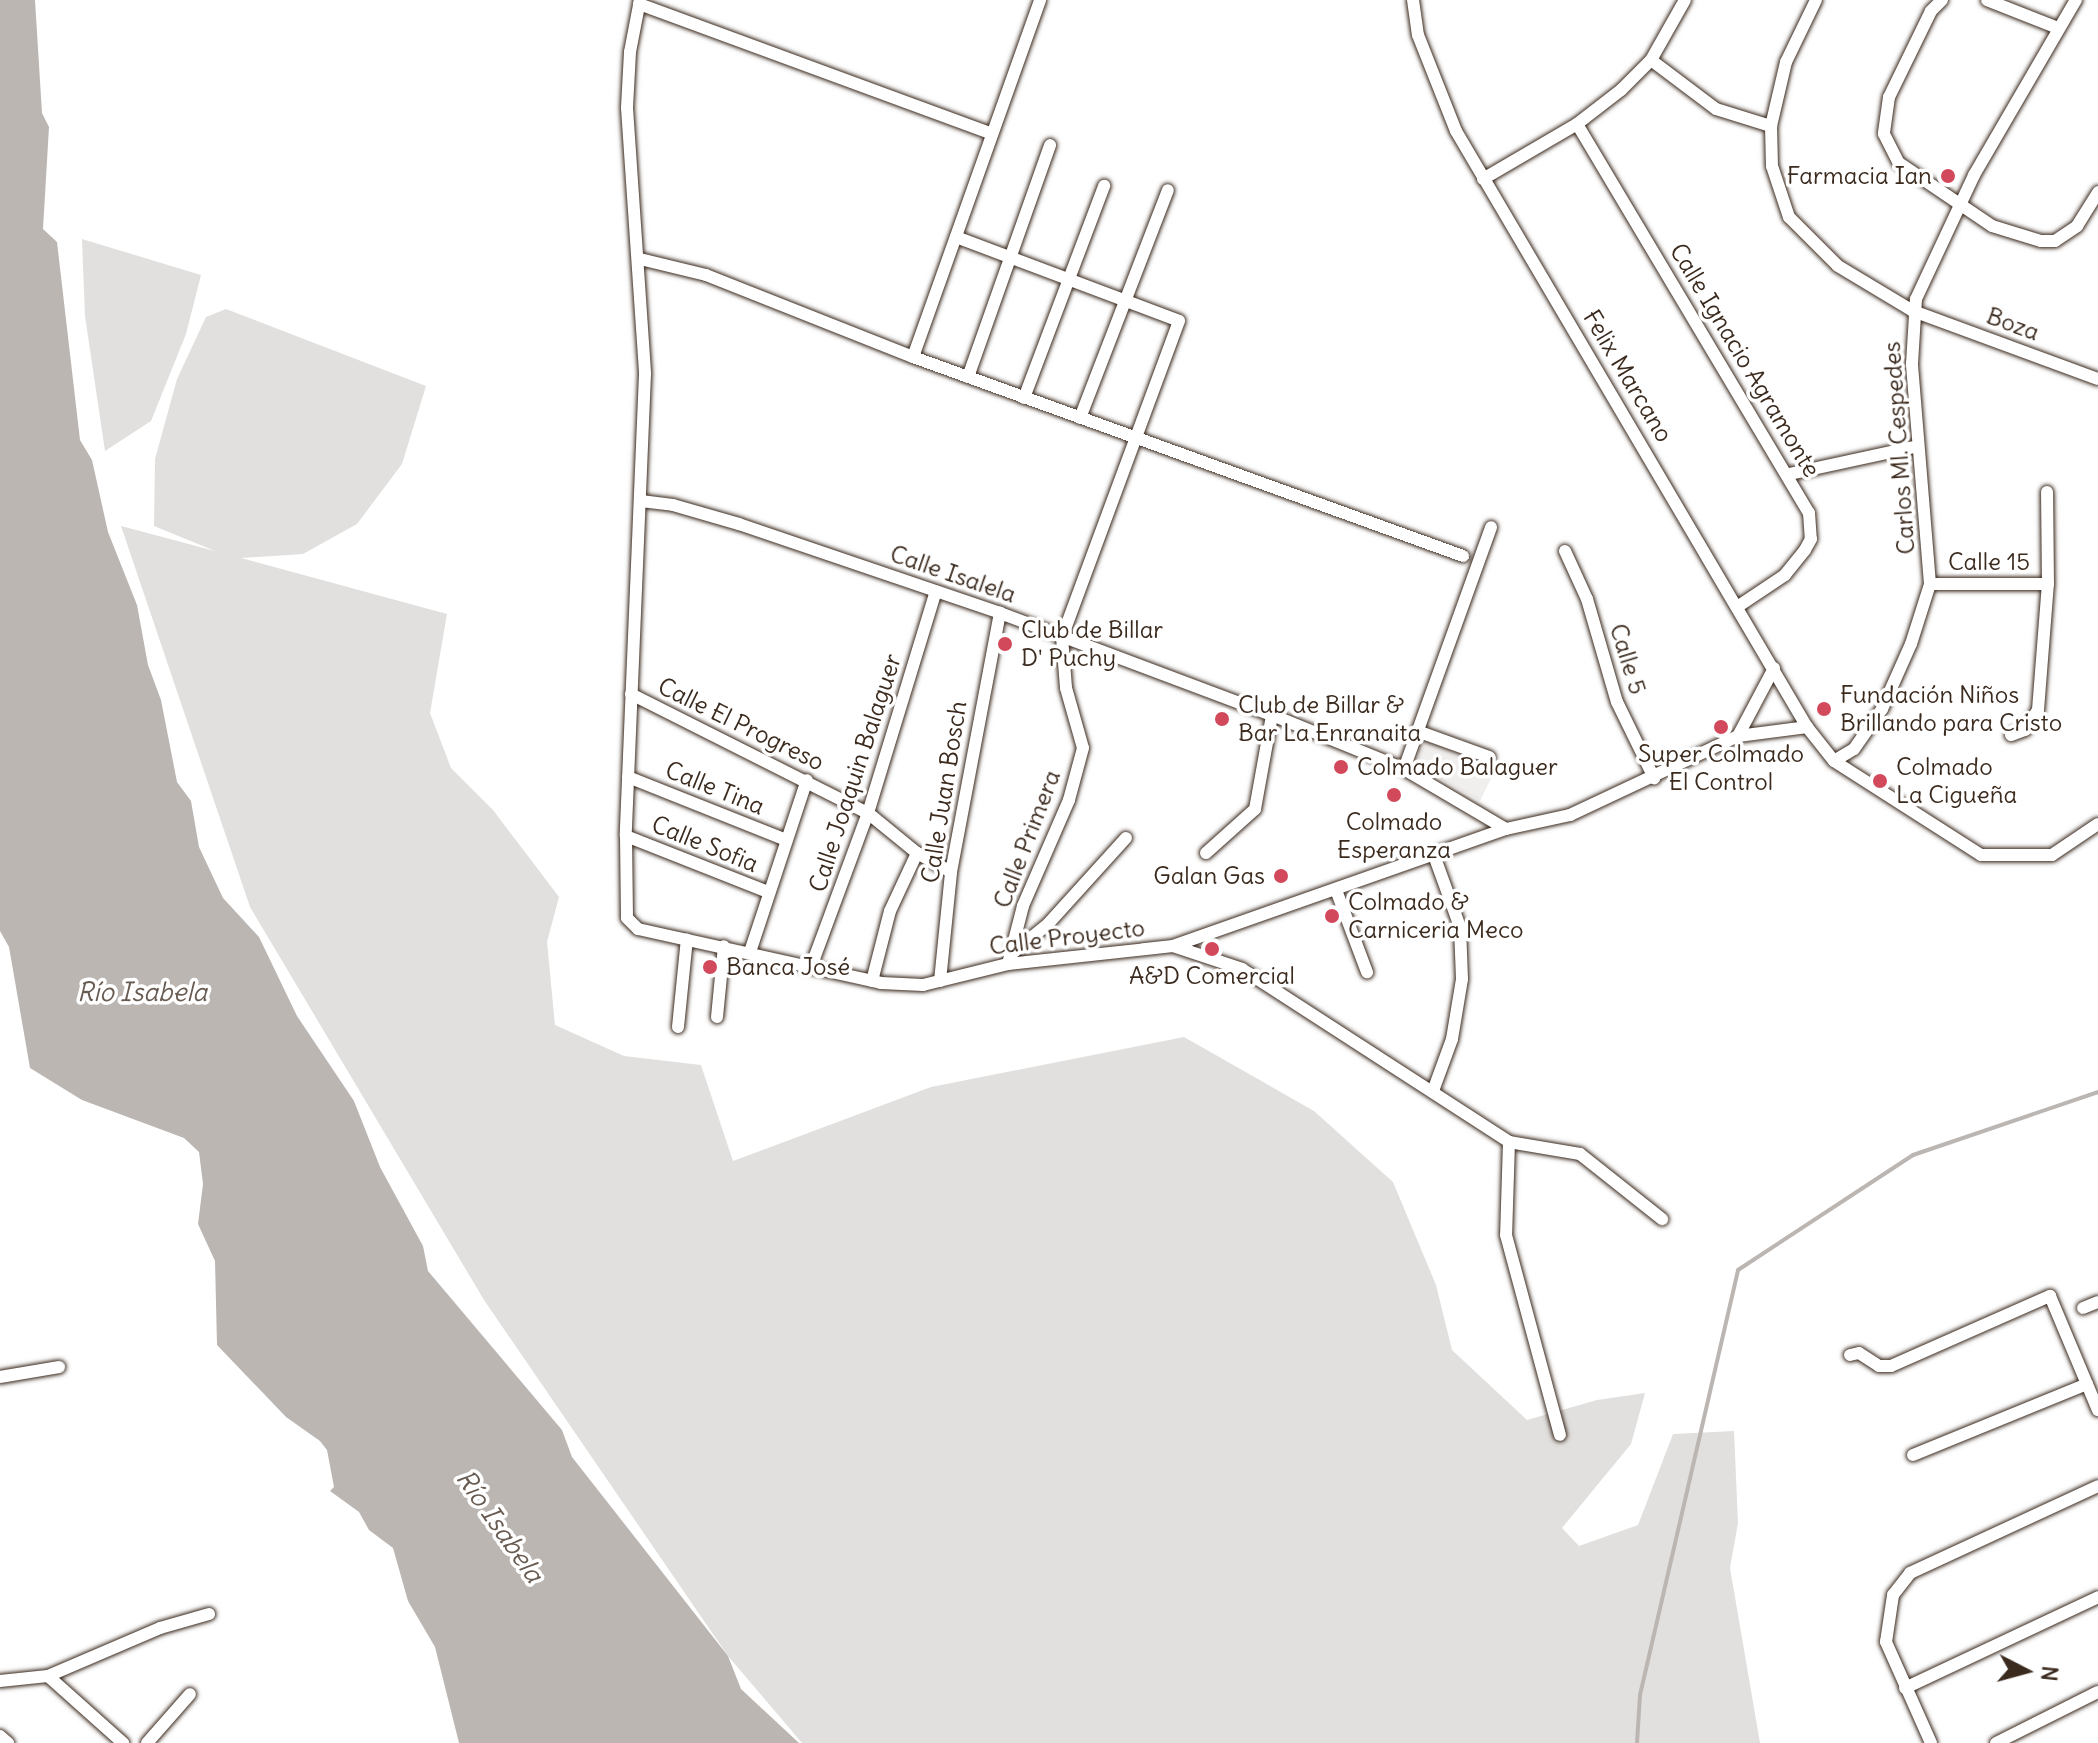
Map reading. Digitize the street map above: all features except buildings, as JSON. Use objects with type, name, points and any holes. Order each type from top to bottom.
[{"type":"street","points":[[913,357],[990,133],[1040,0]]},
{"type":"street","name":"Felix Marcano","points":[[1413,0],[1437,90],[1483,179],[1740,605],[1807,727],[1834,761],[1981,855],[2052,855],[2098,824]]},
{"type":"street","points":[[1483,179],[1577,124],[1651,60],[1685,0]]},
{"type":"street","name":"Boza","points":[[1816,0],[1786,62],[1771,126],[1772,166],[1789,217],[1838,266],[1913,311],[2098,379]]},
{"type":"street","points":[[1942,0],[1931,11],[1889,97],[1884,134],[1899,163],[1992,226],[2027,239],[2055,241],[2077,226],[2098,192]]},
{"type":"street","points":[[1987,0],[2058,28]]},
{"type":"street","name":"Carlos Ml. Cespedes","points":[[1834,761],[1854,749],[1882,709],[1911,644],[1930,584],[1918,446],[1913,311],[1959,206],[2076,0]]},
{"type":"street","points":[[626,836],[645,374],[640,259],[627,108],[640,2],[990,133]]},
{"type":"street","points":[[1651,60],[1716,109],[1771,126]]},
{"type":"street","name":"Calle Ignacio Agramonte","points":[[1577,124],[1789,474],[1809,513],[1811,539],[1785,575],[1740,605]]},
{"type":"street","points":[[968,377],[1050,145]]},
{"type":"street","points":[[1024,398],[1104,186]]},
{"type":"street","points":[[1080,418],[1168,190]]},
{"type":"street","points":[[956,237],[1179,321],[1133,438],[1062,637]]},
{"type":"street","points":[[640,259],[706,275],[913,357],[1463,556]]},
{"type":"street","points":[[1789,474],[1918,446]]},
{"type":"street","points":[[2011,735],[2025,730],[2038,710],[2048,584],[2047,492]]},
{"type":"street","name":"Calle Isalela","points":[[641,501],[673,505],[739,524],[1000,613],[1272,715],[1404,769],[1506,829]]},
{"type":"street","points":[[1404,769],[1491,527]]},
{"type":"street","name":"Calle 5","points":[[1565,551],[1587,599],[1617,702],[1654,778]]},
{"type":"street","name":"Calle 15","points":[[1930,584],[2048,584]]},
{"type":"street","name":"Calle Joaquin Balaguer","points":[[811,967],[868,813],[936,591]]},
{"type":"street","name":"Calle Juan Bosch","points":[[940,981],[951,872],[1000,613]]},
{"type":"street","name":"Calle Primera","points":[[1009,959],[1023,906],[1069,800],[1083,748],[1066,688],[1062,637]]},
{"type":"street","points":[[1738,736],[1774,668]]},
{"type":"street","name":"Calle El Progreso","points":[[631,694],[868,813],[917,853],[951,872]]},
{"type":"street","points":[[1206,853],[1255,809],[1272,715]]},
{"type":"street","name":"Calle Proyecto","points":[[626,836],[627,918],[638,929],[872,981],[940,981],[1009,959],[1173,946],[1506,829],[1570,815],[1738,736],[1807,727]]},
{"type":"street","points":[[1417,731],[1489,757]]},
{"type":"street","name":"Calle Tina","points":[[628,777],[786,840]]},
{"type":"street","points":[[750,952],[807,780]]},
{"type":"street","name":"Calle Sofia","points":[[626,836],[768,892]]},
{"type":"street","points":[[1009,959],[1048,924],[1126,838]]},
{"type":"street","points":[[872,981],[890,911],[917,853]]},
{"type":"street","points":[[1433,1091],[1452,1039],[1462,979],[1460,927],[1434,855]]},
{"type":"street","points":[[1336,890],[1367,972]]},
{"type":"street","points":[[678,1027],[687,939]]},
{"type":"street","points":[[717,1017],[724,946]]},
{"type":"street","points":[[1173,946],[1242,969],[1509,1142],[1580,1154],[1662,1219]]},
{"type":"street","points":[[1509,1142],[1506,1235],[1560,1435]]},
{"type":"street","points":[[1850,1355],[1859,1353],[1879,1366],[1891,1366],[2047,1295],[2052,1296],[2098,1410]]},
{"type":"street","points":[[2083,1308],[2098,1302]]},
{"type":"street","points":[[0,1377],[59,1367]]},
{"type":"street","points":[[1913,1455],[2087,1384]]},
{"type":"street","points":[[1931,1743],[1905,1688],[1885,1631],[1893,1595],[1910,1573],[2098,1486]]},
{"type":"street","points":[[1905,1688],[2098,1597]]},
{"type":"street","points":[[0,1681],[48,1676],[160,1628],[209,1614]]},
{"type":"street","points":[[48,1676],[123,1743]]},
{"type":"street","points":[[1996,1743],[2098,1692]]},
{"type":"street","points":[[147,1743],[190,1694]]},
{"type":"street","points":[[0,1736],[8,1743]]},
{"type":"shaded area","points":[[82,239],[201,275],[186,334],[151,421],[105,451],[85,316]]},
{"type":"shaded area","points":[[226,309],[426,386],[402,464],[357,524],[303,554],[241,558],[447,614],[430,713],[451,768],[493,810],[559,897],[547,942],[555,1025],[624,1056],[701,1065],[733,1161],[931,1087],[1184,1037],[1314,1111],[1393,1182],[1436,1285],[1452,1350],[1527,1420],[1597,1400],[1645,1393],[1631,1444],[1562,1528],[1579,1546],[1638,1525],[1673,1434],[1734,1431],[1738,1523],[1730,1568],[1760,1743],[802,1743],[728,1656],[484,1300],[250,907],[121,526],[215,551],[154,526],[155,459],[177,379],[206,317]]},
{"type":"shaded area","points":[[1422,739],[1496,768],[1480,801],[1426,771],[1417,760]]},
{"type":"water","name":"Río Isabela","points":[[0,0],[35,0],[42,113],[49,127],[43,229],[57,242],[80,440],[92,460],[108,532],[137,605],[148,665],[161,700],[177,782],[191,801],[199,847],[223,898],[259,937],[297,1016],[354,1101],[380,1167],[423,1246],[428,1271],[562,1430],[572,1457],[728,1656],[741,1689],[799,1743],[459,1743],[435,1647],[408,1601],[393,1548],[369,1530],[359,1512],[330,1491],[334,1487],[327,1450],[320,1441],[286,1417],[217,1345],[215,1261],[198,1224],[203,1184],[199,1152],[184,1138],[82,1100],[30,1068],[9,947],[0,931]]},
{"type":"waterway","points":[[1637,1743],[1640,1695],[1738,1270],[1913,1155],[2098,1092]]},
{"type":"place","name":"Farmacia Ian","points":[[1948,176]]},
{"type":"place","name":"Club de Billar D' Puchy","points":[[1005,644]]},
{"type":"place","name":"Fundación Niños Brillando para Cristo","points":[[1824,709]]},
{"type":"place","name":"Club de Billar & Bar La Enranaita","points":[[1222,719]]},
{"type":"place","name":"Super Colmado El Control","points":[[1721,727]]},
{"type":"place","name":"Colmado Balaguer","points":[[1341,767]]},
{"type":"place","name":"Colmado La Cigueña","points":[[1880,781]]},
{"type":"place","name":"Colmado Esperanza","points":[[1394,795]]},
{"type":"place","name":"Galan Gas","points":[[1281,876]]},
{"type":"place","name":"Colmado & Carniceria Meco","points":[[1332,916]]},
{"type":"place","name":"A&D Comercial","points":[[1212,949]]},
{"type":"place","name":"Banca José","points":[[710,967]]}]
